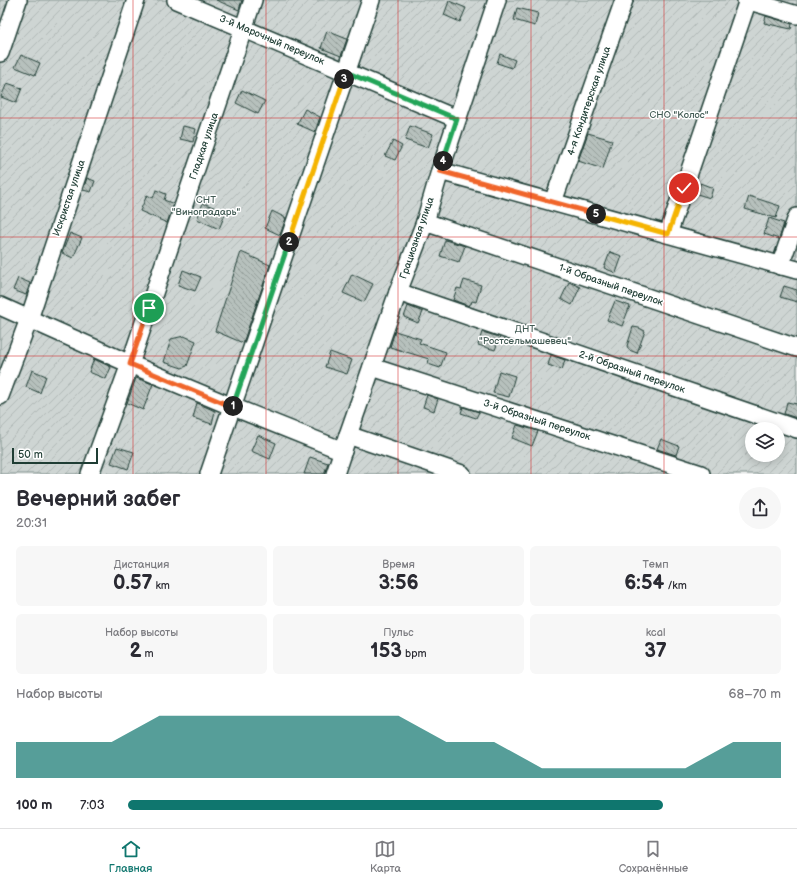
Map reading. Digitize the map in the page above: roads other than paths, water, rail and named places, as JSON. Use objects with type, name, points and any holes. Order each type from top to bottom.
[{"type":"street","points":[[0,53],[18,0]]},
{"type":"street","name":"Искристая улица","points":[[0,396],[29,319],[136,0]]},
{"type":"street","name":"3-й Марочный переулок","points":[[176,0],[457,119]]},
{"type":"street","name":"Гладкая улица","points":[[90,474],[130,364],[253,0]]},
{"type":"street","points":[[209,474],[371,0]]},
{"type":"street","name":"Грациозная улица","points":[[335,474],[398,292],[425,222],[440,171],[497,0]]},
{"type":"street","name":"4-я Кондитерская улица","points":[[553,202],[624,0]]},
{"type":"street","points":[[668,234],[747,0],[797,15]]},
{"type":"street","points":[[440,171],[797,270]]},
{"type":"street","points":[[780,266],[797,217]]},
{"type":"street","name":"1-й Образный переулок","points":[[425,222],[797,348]]},
{"type":"street","name":"2-й Образный переулок","points":[[398,292],[797,429]]},
{"type":"street","points":[[0,306],[130,364],[233,407],[345,443],[462,474]]},
{"type":"street","name":"3-й Образный переулок","points":[[372,367],[701,474]]},
{"type":"park label","name":"СНО \"Колос\"","points":[[679,115]]},
{"type":"park label","name":"СНТ \"Виноградарь\"","points":[[206,206]]},
{"type":"park label","name":"ДНТ \"Ростсельмашевец\"","points":[[525,334]]}]
